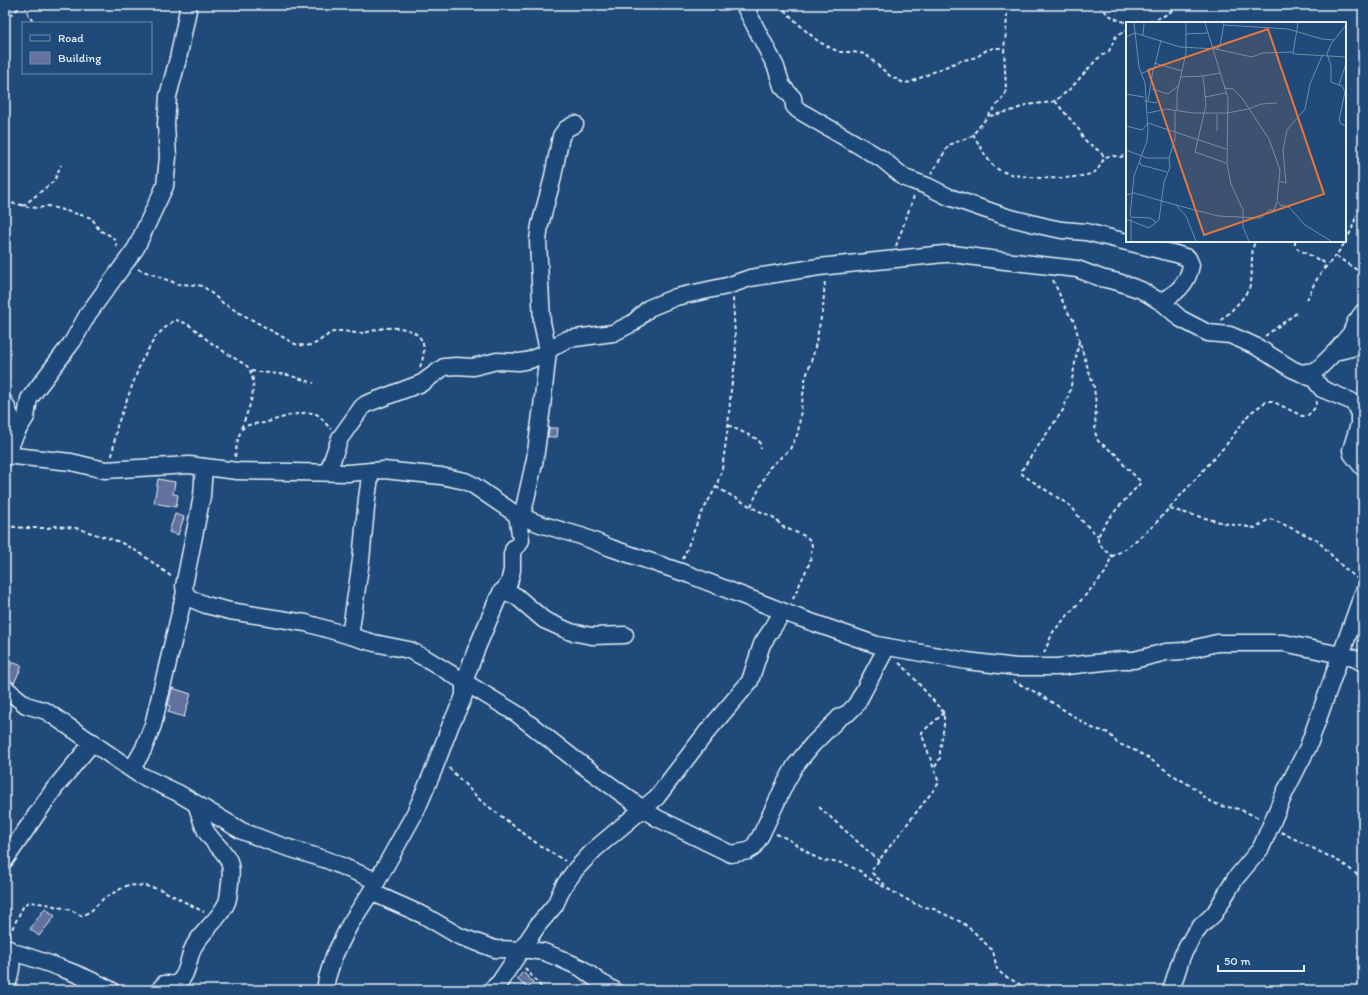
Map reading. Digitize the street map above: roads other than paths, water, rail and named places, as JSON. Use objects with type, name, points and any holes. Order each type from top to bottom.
[{"type":"street","points":[[189,5],[178,59],[168,96],[166,124],[168,157],[165,186],[136,248],[88,314],[73,341],[29,399],[26,417],[16,433],[6,456],[71,462],[98,469],[181,466],[232,470],[328,472],[396,470],[465,481],[520,516],[540,524],[581,536],[886,648],[985,664],[1016,667],[1057,667],[1134,660],[1166,652],[1217,643],[1284,643],[1354,658],[1363,663]]},
{"type":"street","points":[[744,5],[776,67],[782,86],[793,98],[794,106],[882,159],[905,178],[941,192],[949,197],[1007,217],[1055,229],[1086,232],[1126,242]]},
{"type":"street","points":[[325,990],[334,956],[350,924],[374,887],[410,825],[464,695],[464,682],[476,650],[498,598],[509,583],[512,570],[512,554],[514,548],[521,540],[520,516],[535,458],[548,351],[542,322],[538,241],[540,225],[552,181],[561,136],[566,129],[575,124]]},
{"type":"street","points":[[1127,242],[1188,258],[1191,265],[1186,278],[1173,295],[1160,302]]},
{"type":"street","points":[[328,472],[340,438],[362,407],[366,404],[422,383],[444,367],[473,367],[497,361],[518,362],[530,360],[568,339],[613,333],[633,323],[650,308],[676,297],[732,284],[750,278],[825,266],[875,262],[928,255],[953,254],[1005,262],[1076,269],[1141,290],[1160,302],[1182,320],[1208,333],[1230,335],[1252,344],[1292,369],[1314,379],[1320,387],[1351,401],[1354,404],[1359,411],[1359,424],[1351,450],[1352,454],[1363,468]]},
{"type":"street","points":[[1301,373],[1309,373],[1319,368],[1351,333],[1355,323],[1363,312]]},
{"type":"street","points":[[1335,352],[1356,347]]},
{"type":"street","points":[[5,403],[12,420],[16,425],[16,433]]},
{"type":"street","points":[[132,770],[154,725],[184,589],[202,496],[204,467]]},
{"type":"street","points":[[350,636],[361,560],[371,471]]},
{"type":"street","points":[[184,589],[189,598],[206,605],[230,611],[306,623],[374,643],[409,650],[427,659],[517,714],[573,758],[657,818],[731,854],[748,851],[753,848],[795,766],[812,745],[840,717],[848,713],[856,705],[886,648]]},
{"type":"street","points":[[501,592],[516,596],[544,620],[571,632],[592,636],[625,635]]},
{"type":"street","points":[[1171,990],[1182,956],[1193,936],[1214,914],[1235,879],[1257,853],[1285,792],[1308,747],[1363,593]]},
{"type":"street","points":[[490,990],[499,983],[538,925],[555,905],[563,887],[576,869],[595,849],[657,797],[706,733],[749,682],[762,644],[790,614]]},
{"type":"street","points":[[5,688],[26,705],[46,711],[138,774],[178,793],[242,831],[276,844],[327,860],[459,936],[495,949],[519,953],[544,952],[581,968],[614,990]]},
{"type":"street","points":[[5,860],[31,820],[92,742]]},
{"type":"street","points":[[159,990],[164,984],[174,985],[181,980],[187,969],[193,948],[199,937],[216,919],[227,902],[231,867],[221,849],[207,833],[196,804]]},
{"type":"street","points":[[6,990],[12,964],[8,946]]},
{"type":"street","points":[[8,946],[89,978],[111,990]]}]
